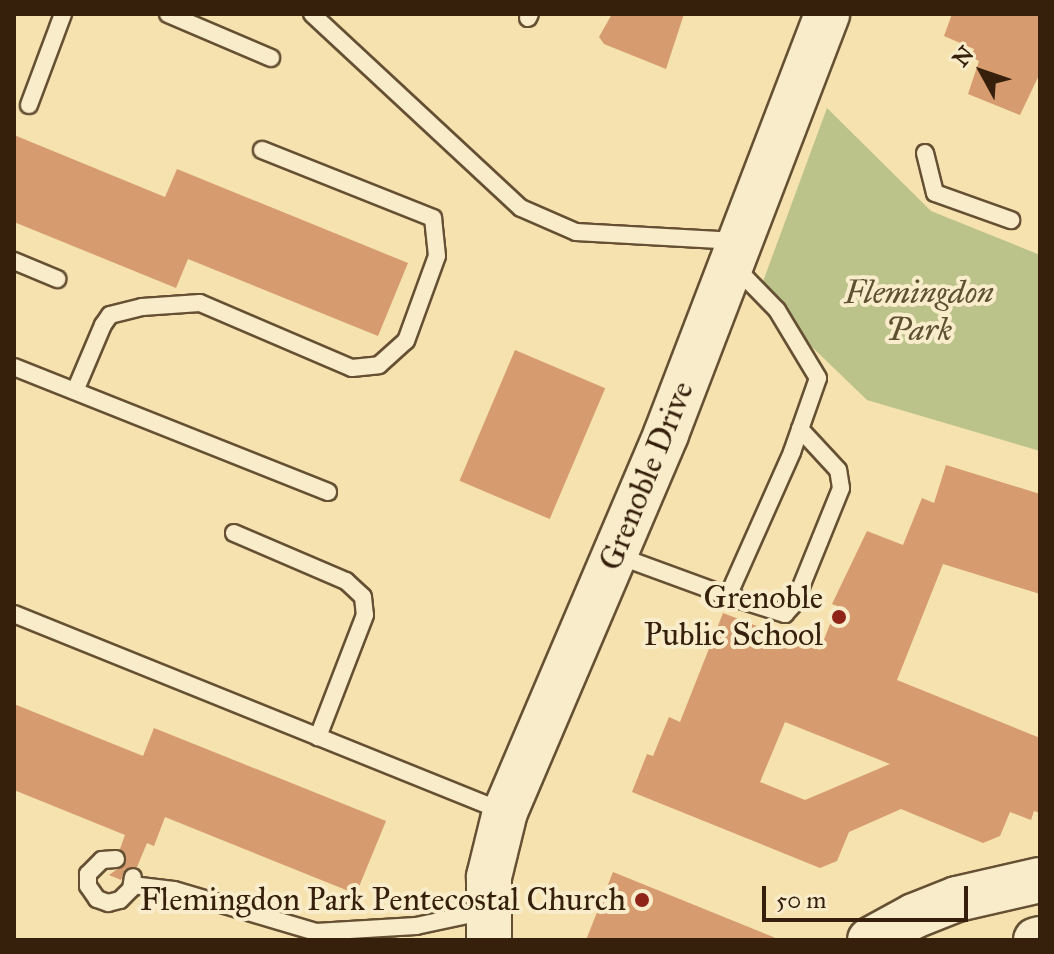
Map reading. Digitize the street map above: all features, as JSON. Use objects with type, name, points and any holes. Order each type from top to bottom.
[{"type":"street","name":"Grenoble Drive","points":[[488,925],[489,877],[505,812],[616,555],[827,14]]},
{"type":"street","points":[[870,940],[914,916],[957,899],[1040,880]]},
{"type":"lane","points":[[29,105],[63,14]]},
{"type":"lane","points":[[168,14],[271,58]]},
{"type":"lane","points":[[312,14],[521,208],[576,232],[735,252],[777,310],[818,378],[800,429],[728,596]]},
{"type":"lane","points":[[75,391],[110,315],[142,307],[200,303],[352,368],[379,365],[406,341],[437,256],[433,218],[262,150]]},
{"type":"lane","points":[[925,153],[935,193],[1011,220]]},
{"type":"lane","points":[[14,261],[57,279]]},
{"type":"lane","points":[[14,367],[328,492]]},
{"type":"lane","points":[[616,555],[785,614],[794,604],[841,488],[838,470],[800,429]]},
{"type":"lane","points":[[234,533],[346,581],[363,597],[365,615],[318,737]]},
{"type":"lane","points":[[14,614],[505,812]]},
{"type":"lane","points":[[116,859],[102,860],[92,867],[87,881],[91,893],[100,901],[116,902],[126,896],[132,881],[174,890],[316,932],[414,933],[488,925]]},
{"type":"green space","name":"Flemingdon Park","points":[[827,108],[931,211],[1040,255],[1040,451],[867,400],[758,295]]},
{"type":"building","points":[[612,14],[684,14],[666,69],[604,44],[599,37]]},
{"type":"building","points":[[952,14],[1040,14],[1040,73],[1020,115],[968,94],[979,61],[971,58],[974,49],[944,36]]},
{"type":"building","points":[[14,135],[165,197],[177,169],[408,263],[378,336],[188,259],[176,288],[14,222]]},
{"type":"building","points":[[515,350],[605,388],[550,519],[460,481]]},
{"type":"building","points":[[946,465],[1040,494],[1040,594],[943,564],[897,680],[1040,738],[1040,813],[1034,811],[1031,820],[1010,812],[1000,836],[983,843],[901,809],[849,832],[837,861],[820,868],[632,792],[647,754],[653,756],[669,717],[680,722],[723,613],[820,650],[837,606],[832,604],[867,531],[903,545],[922,498],[934,503]],"holes":[[[785,722],[890,764],[805,800],[760,782]]]},
{"type":"building","points":[[14,704],[143,756],[154,728],[386,821],[356,894],[165,817],[154,846],[147,843],[137,867],[125,869],[121,880],[109,875],[126,863],[125,854],[120,849],[125,835],[14,790]]},
{"type":"building","name":"Flemingdon Park Pentecostal Church","points":[[613,872],[778,939],[586,940]]},
{"type":"place","name":"Grenoble Public School","points":[[839,617]]},
{"type":"place","name":"Flemingdon Park Pentecostal Church","points":[[642,900]]}]
